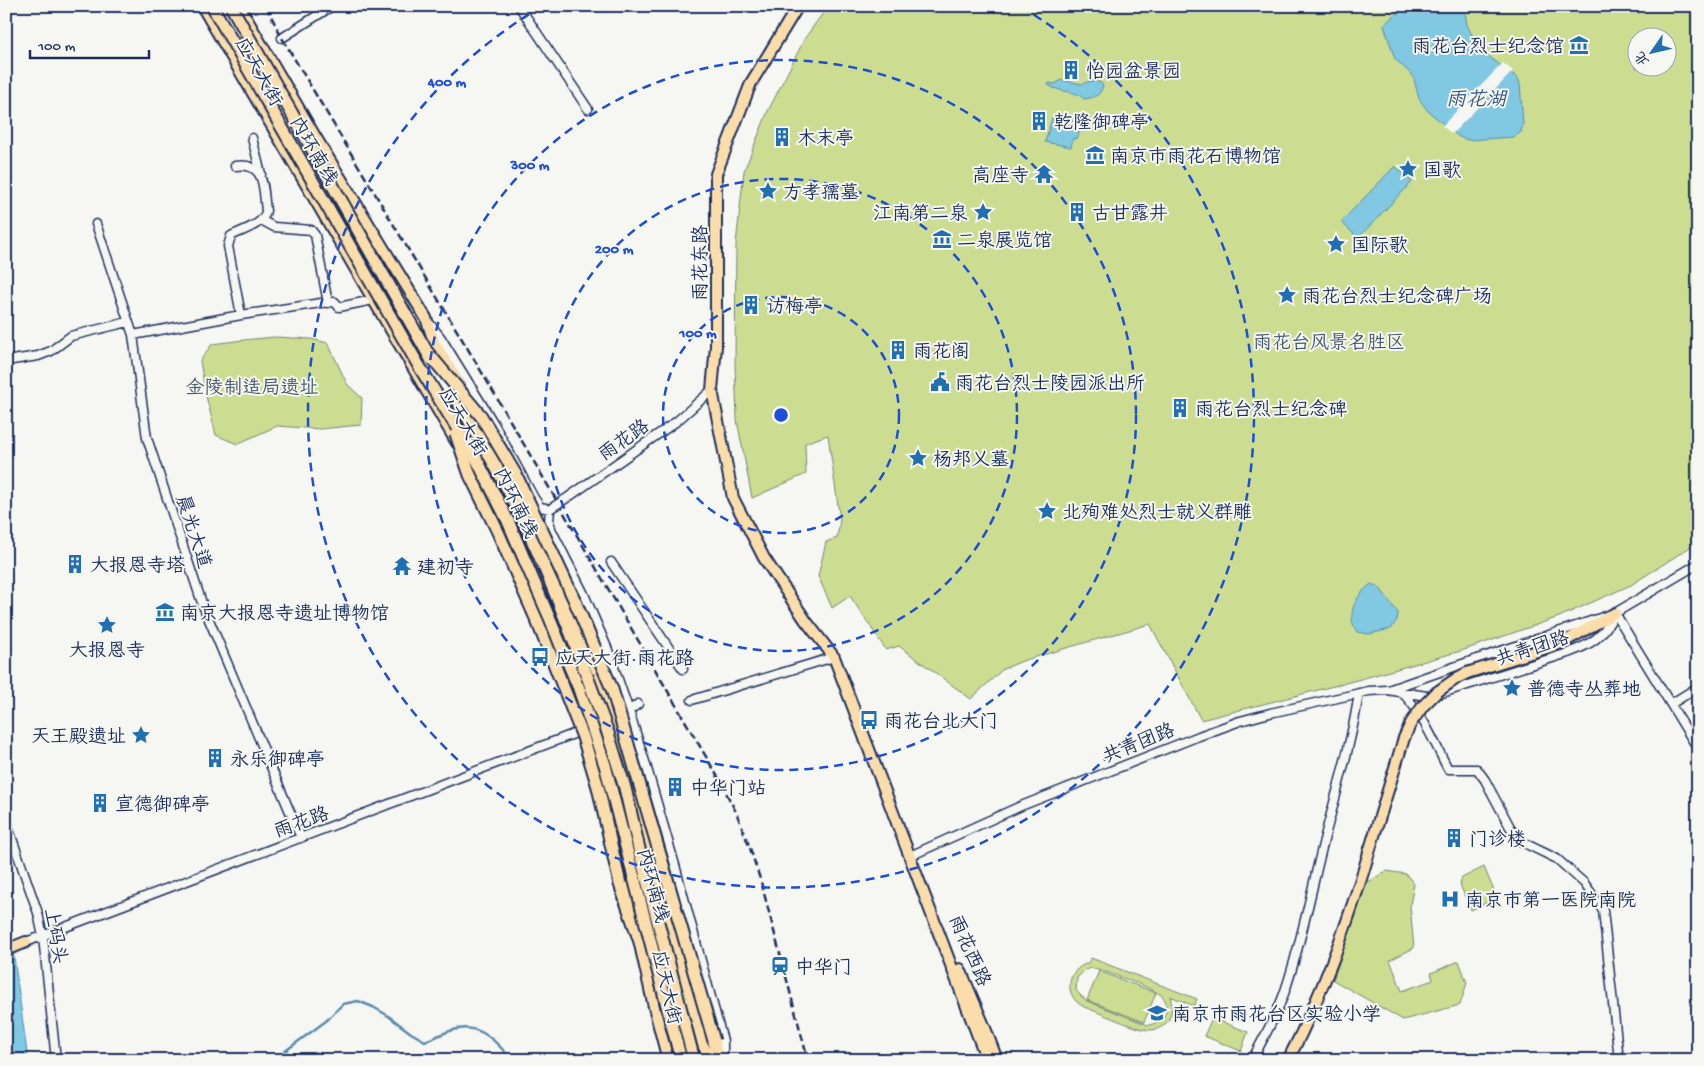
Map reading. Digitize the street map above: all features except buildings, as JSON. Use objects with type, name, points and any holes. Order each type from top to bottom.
[{"type":"highway","name":"内环南线","points":[[212,6],[419,366],[477,460],[508,521],[578,686],[605,765],[682,1060]]},
{"type":"highway","name":"内环南线","points":[[231,6],[428,353],[507,487],[537,550],[564,615],[607,730],[625,788],[640,854],[694,1060]]},
{"type":"highway","points":[[428,353],[481,416],[516,475],[574,599],[612,689],[714,1041],[717,1060]]},
{"type":"highway","points":[[452,418],[458,443],[470,475],[498,532],[538,623],[583,737],[598,787],[620,884],[639,939]]},
{"type":"main road","name":"应天大街","points":[[202,6],[480,481],[542,616],[586,729],[668,1060]]},
{"type":"main road","name":"应天大街","points":[[239,6],[316,138],[426,318],[434,342],[475,413],[531,521],[604,687],[703,1045],[710,1060]]},
{"type":"main road","name":"雨花东路","points":[[798,6],[751,83],[716,174],[716,346],[712,390],[733,498],[764,558],[806,621],[834,657]]},
{"type":"main road","points":[[373,300],[403,281]]},
{"type":"main road","points":[[1288,1060],[1322,986],[1354,904],[1404,738],[1411,723],[1423,706],[1447,684],[1467,673],[1562,643],[1615,614]]},
{"type":"main road","name":"雨花西路","points":[[834,657],[987,1060]]},
{"type":"main road","name":"雨花西路","points":[[910,856],[985,1028],[997,1060]]},
{"type":"main road","points":[[6,950],[26,942]]},
{"type":"street","points":[[282,38],[332,6]]},
{"type":"street","points":[[519,6],[588,109]]},
{"type":"street","points":[[241,315],[228,246],[231,236],[261,220],[265,216],[266,211],[261,176],[252,138]]},
{"type":"street","points":[[234,166],[244,164],[256,170],[261,176]]},
{"type":"street","points":[[261,220],[274,228],[311,230],[315,235],[328,303]]},
{"type":"street","name":"晨光大道","points":[[96,224],[132,334],[147,438],[199,594],[301,838]]},
{"type":"street","points":[[132,334],[241,315],[335,302],[339,308],[373,300]]},
{"type":"street","name":"应天大街","points":[[426,318],[441,338],[494,424],[534,498],[540,507],[550,509],[549,522],[552,531],[608,650],[629,711],[667,838],[723,1041],[723,1060]]},
{"type":"street","points":[[6,361],[38,356],[51,351],[71,336],[128,322]]},
{"type":"street","name":"雨花路","points":[[550,509],[677,421],[712,390]]},
{"type":"street","points":[[611,562],[683,669]]},
{"type":"street","name":"共青团路","points":[[1387,690],[1471,660],[1615,614],[1698,564]]},
{"type":"street","points":[[1615,614],[1698,749]]},
{"type":"street","name":"共青团路","points":[[910,856],[1021,806],[1240,721],[1360,693],[1387,690],[1427,696],[1436,695],[1568,653],[1601,636],[1615,614]]},
{"type":"street","points":[[692,700],[834,657]]},
{"type":"street","points":[[1671,704],[1698,687]]},
{"type":"street","points":[[1400,691],[1416,710],[1448,769],[1477,768],[1518,840],[1557,859],[1584,884],[1603,910],[1619,1060]]},
{"type":"street","points":[[1252,1060],[1274,1019],[1285,993],[1298,952],[1322,848],[1352,737],[1360,693]]},
{"type":"street","points":[[614,722],[638,704]]},
{"type":"street","name":"雨花路","points":[[26,942],[586,729],[614,722]]},
{"type":"street","name":"上码头","points":[[6,821],[38,912],[43,936],[56,1060]]},
{"type":"green space","name":"雨花台风景名胜区","points":[[828,6],[1698,6],[1698,542],[1631,585],[1559,617],[1461,651],[1201,720],[1150,624],[1025,660],[1003,669],[971,699],[899,646],[886,650],[850,596],[832,608],[818,576],[826,542],[837,538],[840,520],[828,435],[805,443],[806,474],[752,498],[737,420],[735,364],[736,244],[744,171],[768,111],[805,38]]},
{"type":"green space","name":"金陵制造局遗址","points":[[275,337],[311,339],[328,343],[347,384],[362,398],[361,425],[320,429],[277,426],[237,444],[216,435],[206,396],[200,361],[212,344]]},
{"type":"green space","points":[[1484,867],[1497,898],[1471,910],[1460,883],[1462,878]]},
{"type":"green space","points":[[1386,871],[1406,874],[1414,884],[1410,905],[1414,948],[1390,960],[1402,991],[1433,980],[1431,973],[1459,961],[1467,983],[1460,1005],[1403,1020],[1333,980],[1365,884]]},
{"type":"green space","points":[[1091,958],[1197,999],[1194,1006],[1170,996],[1172,1010],[1169,1019],[1163,1026],[1153,1030],[1136,1027],[1084,1007],[1077,1002],[1070,990],[1070,984],[1075,971],[1088,963]],"holes":[[[1091,968],[1098,969],[1158,993],[1163,997],[1166,1004],[1166,1012],[1163,1017],[1156,1023],[1148,1025],[1087,1001],[1076,990],[1077,978],[1085,970]]]},
{"type":"green space","points":[[1099,971],[1156,993],[1144,1022],[1087,1000]]},
{"type":"green space","points":[[1212,1018],[1248,1032],[1241,1051],[1204,1036]]},
{"type":"water","name":"雨花湖","points":[[1409,6],[1464,6],[1467,25],[1475,41],[1488,56],[1518,78],[1523,124],[1521,132],[1514,137],[1468,140],[1459,137],[1428,111],[1419,99],[1411,74],[1395,59],[1384,25],[1394,15]]},
{"type":"water","points":[[1061,80],[1082,84],[1096,81],[1103,85],[1097,95],[1084,99],[1077,94],[1058,90],[1048,85],[1049,83],[1055,84]]},
{"type":"water","points":[[1052,118],[1079,122],[1082,126],[1077,139],[1073,138],[1071,147],[1045,142]]},
{"type":"water","points":[[1395,166],[1412,182],[1358,238],[1341,222]]},
{"type":"water","points":[[1371,584],[1379,587],[1398,613],[1397,620],[1391,629],[1369,634],[1357,632],[1352,619],[1352,612],[1361,594]]},
{"type":"water","points":[[6,898],[28,1060],[6,1060]]},
{"type":"pier","points":[[1503,63],[1513,71],[1452,134],[1442,126]]},
{"type":"waterway","points":[[273,1060],[326,1021],[343,1004],[358,1001],[387,1015],[425,1041],[460,1029],[469,1028],[485,1034],[512,1060]]},
{"type":"railway","points":[[266,6],[282,38],[484,376],[719,779],[736,812],[761,882],[808,1060]]},
{"type":"place","name":"雨花台烈士纪念馆","points":[[1579,45]]},
{"type":"place","name":"怡园盆景园","points":[[1071,70]]},
{"type":"place","name":"乾隆御碑亭","points":[[1039,121]]},
{"type":"place","name":"木末亭","points":[[782,137]]},
{"type":"place","name":"南京市雨花石博物馆","points":[[1095,155]]},
{"type":"place","name":"国歌","points":[[1408,169]]},
{"type":"place","name":"高座寺","points":[[1044,174]]},
{"type":"place","name":"方孝孺墓","points":[[768,191]]},
{"type":"place","name":"江南第二泉","points":[[983,212]]},
{"type":"place","name":"古甘露井","points":[[1077,212]]},
{"type":"place","name":"二泉展览馆","points":[[942,239]]},
{"type":"place","name":"国际歌","points":[[1336,244]]},
{"type":"place","name":"雨花台烈士纪念碑广场","points":[[1287,295]]},
{"type":"place","name":"访梅亭","points":[[751,305]]},
{"type":"place","name":"雨花阁","points":[[898,350]]},
{"type":"place","name":"雨花台烈士陵园派出所","points":[[940,382]]},
{"type":"place","name":"雨花台烈士纪念碑","points":[[1180,408]]},
{"type":"place","name":"杨邦乂墓","points":[[918,458]]},
{"type":"place","name":"北殉难处烈士就义群雕","points":[[1047,511]]},
{"type":"place","name":"大报恩寺塔","points":[[75,564]]},
{"type":"place","name":"建初寺","points":[[402,566]]},
{"type":"place","name":"南京大报恩寺遗址博物馆","points":[[165,612]]},
{"type":"place","name":"大报恩寺","points":[[107,625]]},
{"type":"place","name":"应天大街·雨花路","points":[[540,657]]},
{"type":"place","name":"普德寺丛葬地","points":[[1512,688]]},
{"type":"place","name":"雨花台北大门","points":[[869,720]]},
{"type":"place","name":"天王殿遗址","points":[[141,735]]},
{"type":"place","name":"永乐御碑亭","points":[[215,758]]},
{"type":"place","name":"中华门站","points":[[675,787]]},
{"type":"place","name":"宣德御碑亭","points":[[100,803]]},
{"type":"place","name":"门诊楼","points":[[1454,838]]},
{"type":"place","name":"南京市第一医院南院","points":[[1450,899]]},
{"type":"place","name":"中华门","points":[[780,966]]},
{"type":"place","name":"南京市雨花台区实验小学","points":[[1157,1013]]}]
